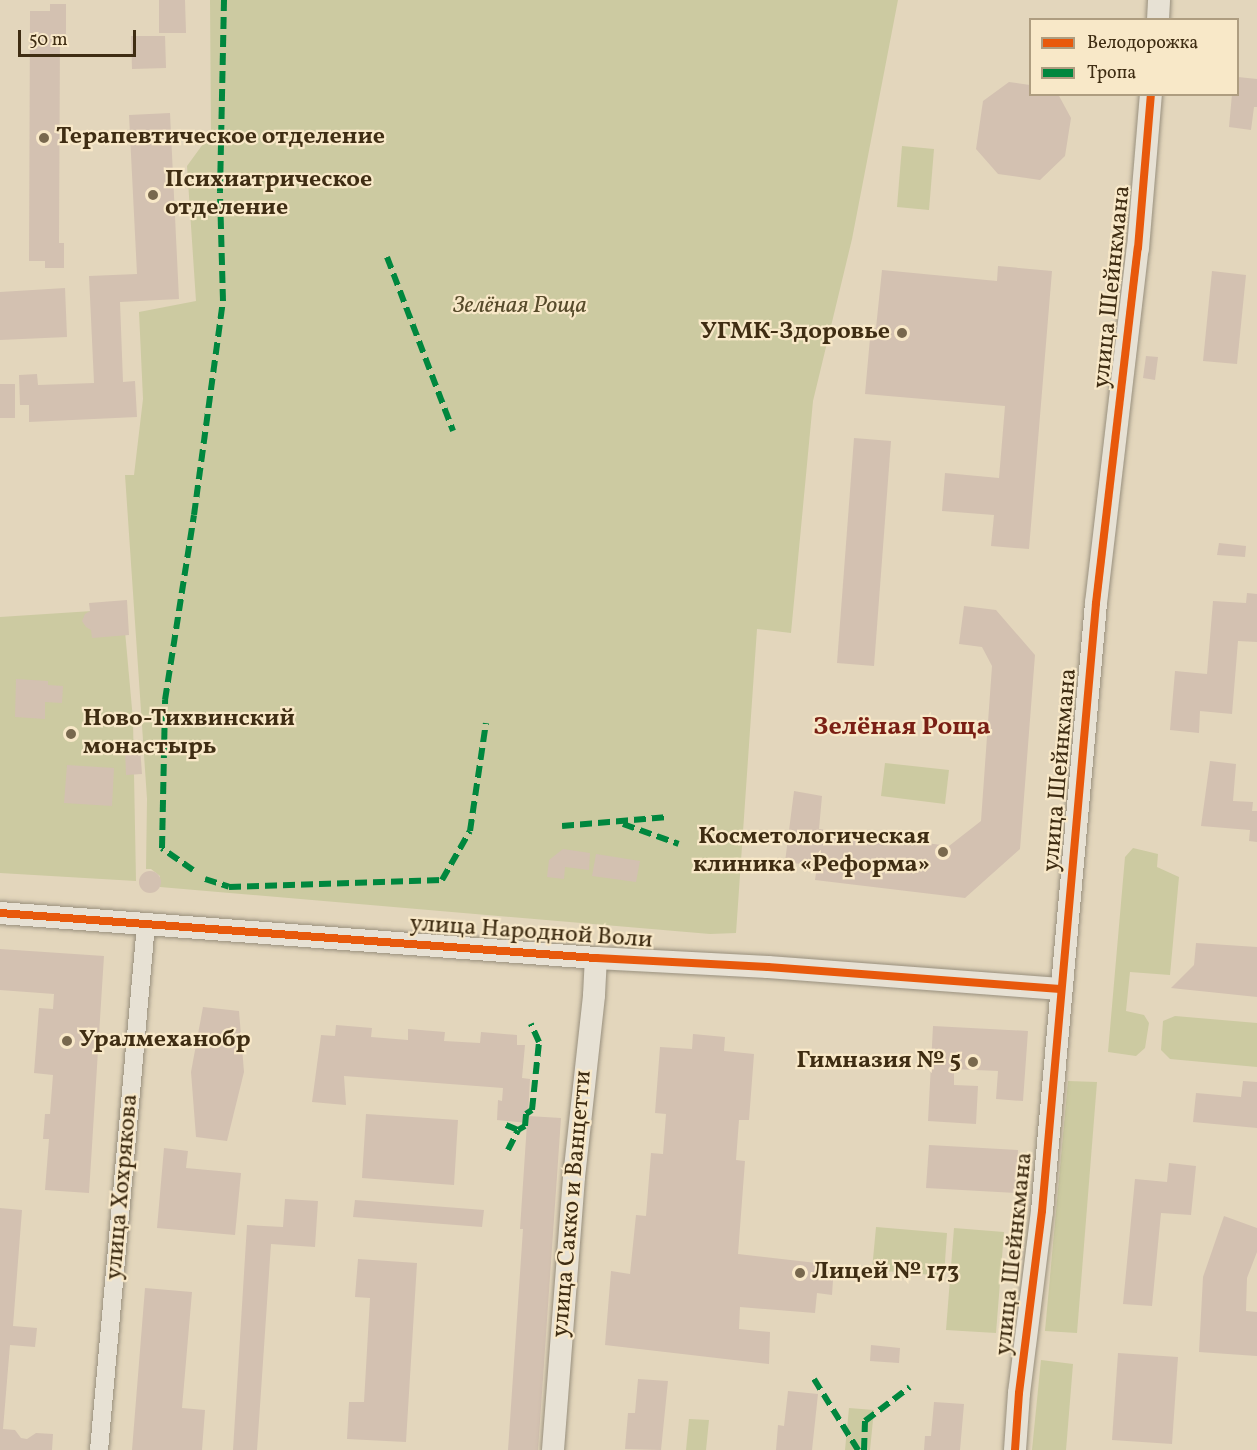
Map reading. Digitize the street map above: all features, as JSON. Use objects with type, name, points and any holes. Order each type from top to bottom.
[{"type":"street","points":[[1158,18],[1159,0]]},
{"type":"street","name":"улица Шейнкмана","points":[[1015,1450],[1019,1393],[1042,1210],[1095,603],[1137,259],[1151,96]]},
{"type":"street","name":"улица Народной Воли","points":[[0,912],[596,958],[768,967],[1060,989]]},
{"type":"street","name":"улица Хохрякова","points":[[99,1450],[146,924]]},
{"type":"street","name":"улица Сакко и Ванцетти","points":[[553,1450],[574,1177],[596,958]]},
{"type":"green space","name":"Зелёная Роща","points":[[210,0],[898,0],[852,239],[813,401],[791,633],[757,629],[736,933],[710,934],[160,887],[160,876],[151,869],[146,869],[147,799],[125,475],[134,475],[143,399],[139,312],[196,301],[187,166],[211,133]]},
{"type":"green space","points":[[902,146],[934,149],[929,210],[897,207]]},
{"type":"green space","points":[[123,609],[133,720],[136,881],[0,873],[0,617]]},
{"type":"green space","points":[[885,763],[949,770],[945,804],[881,796]]},
{"type":"green space","points":[[1133,848],[1158,854],[1157,867],[1179,877],[1170,975],[1130,972],[1126,1011],[1144,1015],[1149,1023],[1145,1048],[1136,1056],[1108,1052],[1125,857]]},
{"type":"green space","points":[[1175,1016],[1257,1023],[1257,1067],[1170,1059],[1161,1050],[1163,1021]]},
{"type":"green space","points":[[1068,1081],[1097,1082],[1077,1333],[1045,1331]]},
{"type":"green space","points":[[876,1227],[947,1233],[944,1276],[872,1270]]},
{"type":"green space","points":[[954,1228],[1004,1232],[996,1333],[946,1330]]},
{"type":"green space","points":[[1041,1360],[1073,1364],[1066,1450],[1032,1450]]},
{"type":"green space","points":[[849,1408],[874,1410],[870,1450],[845,1450]]},
{"type":"green space","points":[[689,1419],[709,1420],[706,1450],[686,1450]]},
{"type":"building","points":[[159,0],[185,0],[186,33],[159,33]]},
{"type":"building","name":"Терапевтическое отделение","points":[[50,4],[66,4],[66,34],[60,34],[59,243],[64,243],[64,268],[45,268],[45,261],[29,261],[30,11],[50,11]]},
{"type":"building","points":[[131,36],[165,36],[166,68],[132,69]]},
{"type":"building","points":[[1239,77],[1257,79],[1257,107],[1254,107],[1251,130],[1229,127],[1232,96],[1239,96]]},
{"type":"building","points":[[1009,82],[1029,85],[1029,96],[1059,96],[1071,118],[1065,156],[1040,180],[998,174],[976,149],[983,101]]},
{"type":"building","name":"Психиатрическое отделение","points":[[170,113],[179,299],[120,302],[123,382],[135,381],[137,417],[29,422],[29,405],[20,405],[19,375],[37,374],[38,385],[94,383],[89,276],[137,274],[129,115]]},
{"type":"building","points":[[998,266],[1052,271],[1029,549],[991,546],[994,515],[942,511],[945,473],[999,478],[1005,406],[865,394],[871,327],[876,328],[882,270],[997,281]]},
{"type":"building","points":[[1212,271],[1246,275],[1237,364],[1203,361]]},
{"type":"building","points":[[65,288],[67,337],[0,340],[0,292]]},
{"type":"building","points":[[1146,356],[1158,357],[1155,380],[1143,378]]},
{"type":"building","points":[[0,384],[15,384],[15,418],[0,418]]},
{"type":"building","points":[[854,438],[891,441],[874,666],[837,663]]},
{"type":"building","points":[[1219,543],[1246,546],[1245,557],[1217,555]]},
{"type":"building","points":[[1247,593],[1257,594],[1257,642],[1238,641],[1232,714],[1200,711],[1199,733],[1170,730],[1175,671],[1207,674],[1213,601],[1246,603]]},
{"type":"building","points":[[127,600],[129,635],[92,638],[91,630],[82,621],[85,614],[90,611],[89,603]]},
{"type":"building","points":[[964,606],[996,610],[1035,655],[1020,849],[965,898],[815,880],[817,866],[785,862],[794,791],[822,796],[819,829],[949,846],[981,821],[992,666],[982,647],[959,644]]},
{"type":"building","points":[[16,679],[48,681],[48,685],[63,686],[62,703],[45,702],[45,719],[15,717]]},
{"type":"building","points":[[140,747],[142,774],[126,775],[125,748]]},
{"type":"building","points":[[1210,761],[1236,764],[1233,801],[1253,802],[1252,811],[1257,811],[1257,842],[1249,841],[1250,830],[1201,826]]},
{"type":"building","points":[[67,765],[114,768],[112,806],[64,803]]},
{"type":"building","points":[[563,849],[590,853],[589,870],[565,867],[564,879],[547,877],[549,860]]},
{"type":"building","points":[[596,854],[640,861],[636,882],[592,876]]},
{"type":"building","points":[[150,871],[158,874],[161,882],[158,890],[150,893],[142,890],[139,882],[142,874]]},
{"type":"building","points":[[1196,943],[1257,947],[1257,997],[1171,988],[1194,965]]},
{"type":"building","name":"Уралмеханобр","points":[[0,949],[104,956],[89,1193],[45,1190],[49,1139],[43,1139],[45,1114],[50,1114],[53,1075],[34,1073],[39,1008],[53,1009],[54,994],[0,990]]},
{"type":"building","points":[[203,1007],[239,1011],[244,1072],[227,1141],[196,1137],[191,1072]]},
{"type":"building","points":[[336,1025],[372,1028],[371,1037],[408,1040],[408,1029],[445,1032],[444,1041],[480,1043],[481,1032],[517,1035],[517,1045],[525,1045],[522,1078],[530,1079],[528,1116],[561,1118],[538,1450],[508,1450],[523,1229],[520,1229],[527,1123],[497,1120],[498,1100],[502,1101],[503,1088],[344,1076],[346,1105],[312,1102],[321,1035],[335,1036]]},
{"type":"building","points":[[933,1026],[1028,1031],[1023,1101],[996,1099],[998,1071],[954,1069],[954,1085],[978,1086],[976,1124],[928,1121]]},
{"type":"building","points":[[693,1034],[725,1037],[724,1051],[754,1054],[749,1120],[739,1120],[736,1160],[745,1161],[738,1254],[834,1265],[832,1295],[817,1293],[815,1313],[740,1307],[739,1329],[770,1332],[769,1364],[605,1345],[611,1271],[630,1274],[636,1215],[646,1216],[651,1153],[663,1154],[666,1114],[655,1113],[660,1047],[692,1049]]},
{"type":"building","points":[[1243,1081],[1257,1082],[1257,1128],[1193,1122],[1196,1093],[1241,1097]]},
{"type":"building","points":[[366,1114],[458,1120],[454,1185],[362,1178]]},
{"type":"building","points":[[929,1145],[1018,1150],[1016,1193],[926,1188]]},
{"type":"building","points":[[164,1148],[188,1151],[186,1168],[241,1173],[235,1235],[157,1228]]},
{"type":"building","points":[[1169,1163],[1196,1166],[1191,1215],[1161,1213],[1152,1306],[1123,1304],[1135,1179],[1167,1182]]},
{"type":"building","points":[[285,1199],[318,1201],[315,1247],[271,1244],[257,1450],[233,1450],[247,1225],[283,1227]]},
{"type":"building","points":[[355,1200],[484,1210],[482,1227],[353,1217]]},
{"type":"building","points":[[0,1208],[22,1210],[13,1326],[37,1328],[35,1347],[10,1345],[3,1429],[15,1430],[21,1438],[27,1439],[36,1433],[53,1434],[52,1450],[0,1450]]},
{"type":"building","points":[[1224,1216],[1257,1228],[1257,1252],[1247,1278],[1246,1311],[1257,1312],[1257,1356],[1199,1352],[1203,1277]]},
{"type":"building","points":[[358,1259],[417,1263],[406,1442],[347,1439],[349,1402],[364,1402],[370,1298],[355,1297]]},
{"type":"building","points":[[145,1288],[192,1292],[182,1408],[205,1410],[202,1450],[132,1450]]},
{"type":"building","points":[[871,1345],[900,1348],[899,1363],[870,1361]]},
{"type":"building","points":[[1118,1353],[1178,1357],[1172,1444],[1112,1440]]},
{"type":"building","points":[[638,1379],[668,1381],[661,1450],[625,1449],[628,1413],[635,1413]]},
{"type":"building","points":[[788,1391],[818,1394],[812,1450],[776,1450],[778,1425],[784,1426]]},
{"type":"building","points":[[934,1402],[964,1404],[960,1450],[924,1450],[925,1436],[931,1436]]},
{"type":"marked path","points":[[193,870],[162,848],[165,700],[194,515],[223,301],[220,191],[224,0]]},
{"type":"marked path","points":[[387,257],[453,431]]},
{"type":"marked path","points":[[205,879],[229,887],[442,880],[470,831],[486,723]]},
{"type":"marked path","points":[[562,826],[668,817]]},
{"type":"marked path","points":[[623,824],[679,844]]},
{"type":"marked path","points":[[508,1150],[518,1130],[525,1126],[526,1114],[532,1110],[539,1042],[531,1024]]},
{"type":"marked path","points":[[506,1125],[518,1130]]},
{"type":"marked path","points":[[814,1379],[858,1450]]},
{"type":"marked path","points":[[864,1450],[865,1421],[910,1387]]},
{"type":"cycle path","points":[[1015,1450],[1019,1393],[1042,1211],[1096,603],[1138,248],[1151,96]]},
{"type":"cycle path","points":[[0,913],[596,958],[768,967],[1060,989]]},
{"type":"place","name":"Терапевтическое отделение","points":[[44,138]]},
{"type":"place","name":"Психиатрическое отделение","points":[[153,195]]},
{"type":"place","name":"УГМК-Здоровье","points":[[902,333]]},
{"type":"place","name":"Ново-Тихвинский монастырь","points":[[71,734]]},
{"type":"place","name":"Косметологическая клиника «Реформа»","points":[[943,852]]},
{"type":"place","name":"Уралмеханобр","points":[[67,1041]]},
{"type":"place","name":"Гимназия № 5","points":[[973,1062]]},
{"type":"place","name":"Лицей № 173","points":[[800,1273]]},
{"type":"district","name":"Зелёная Роща","points":[[902,728]]}]
